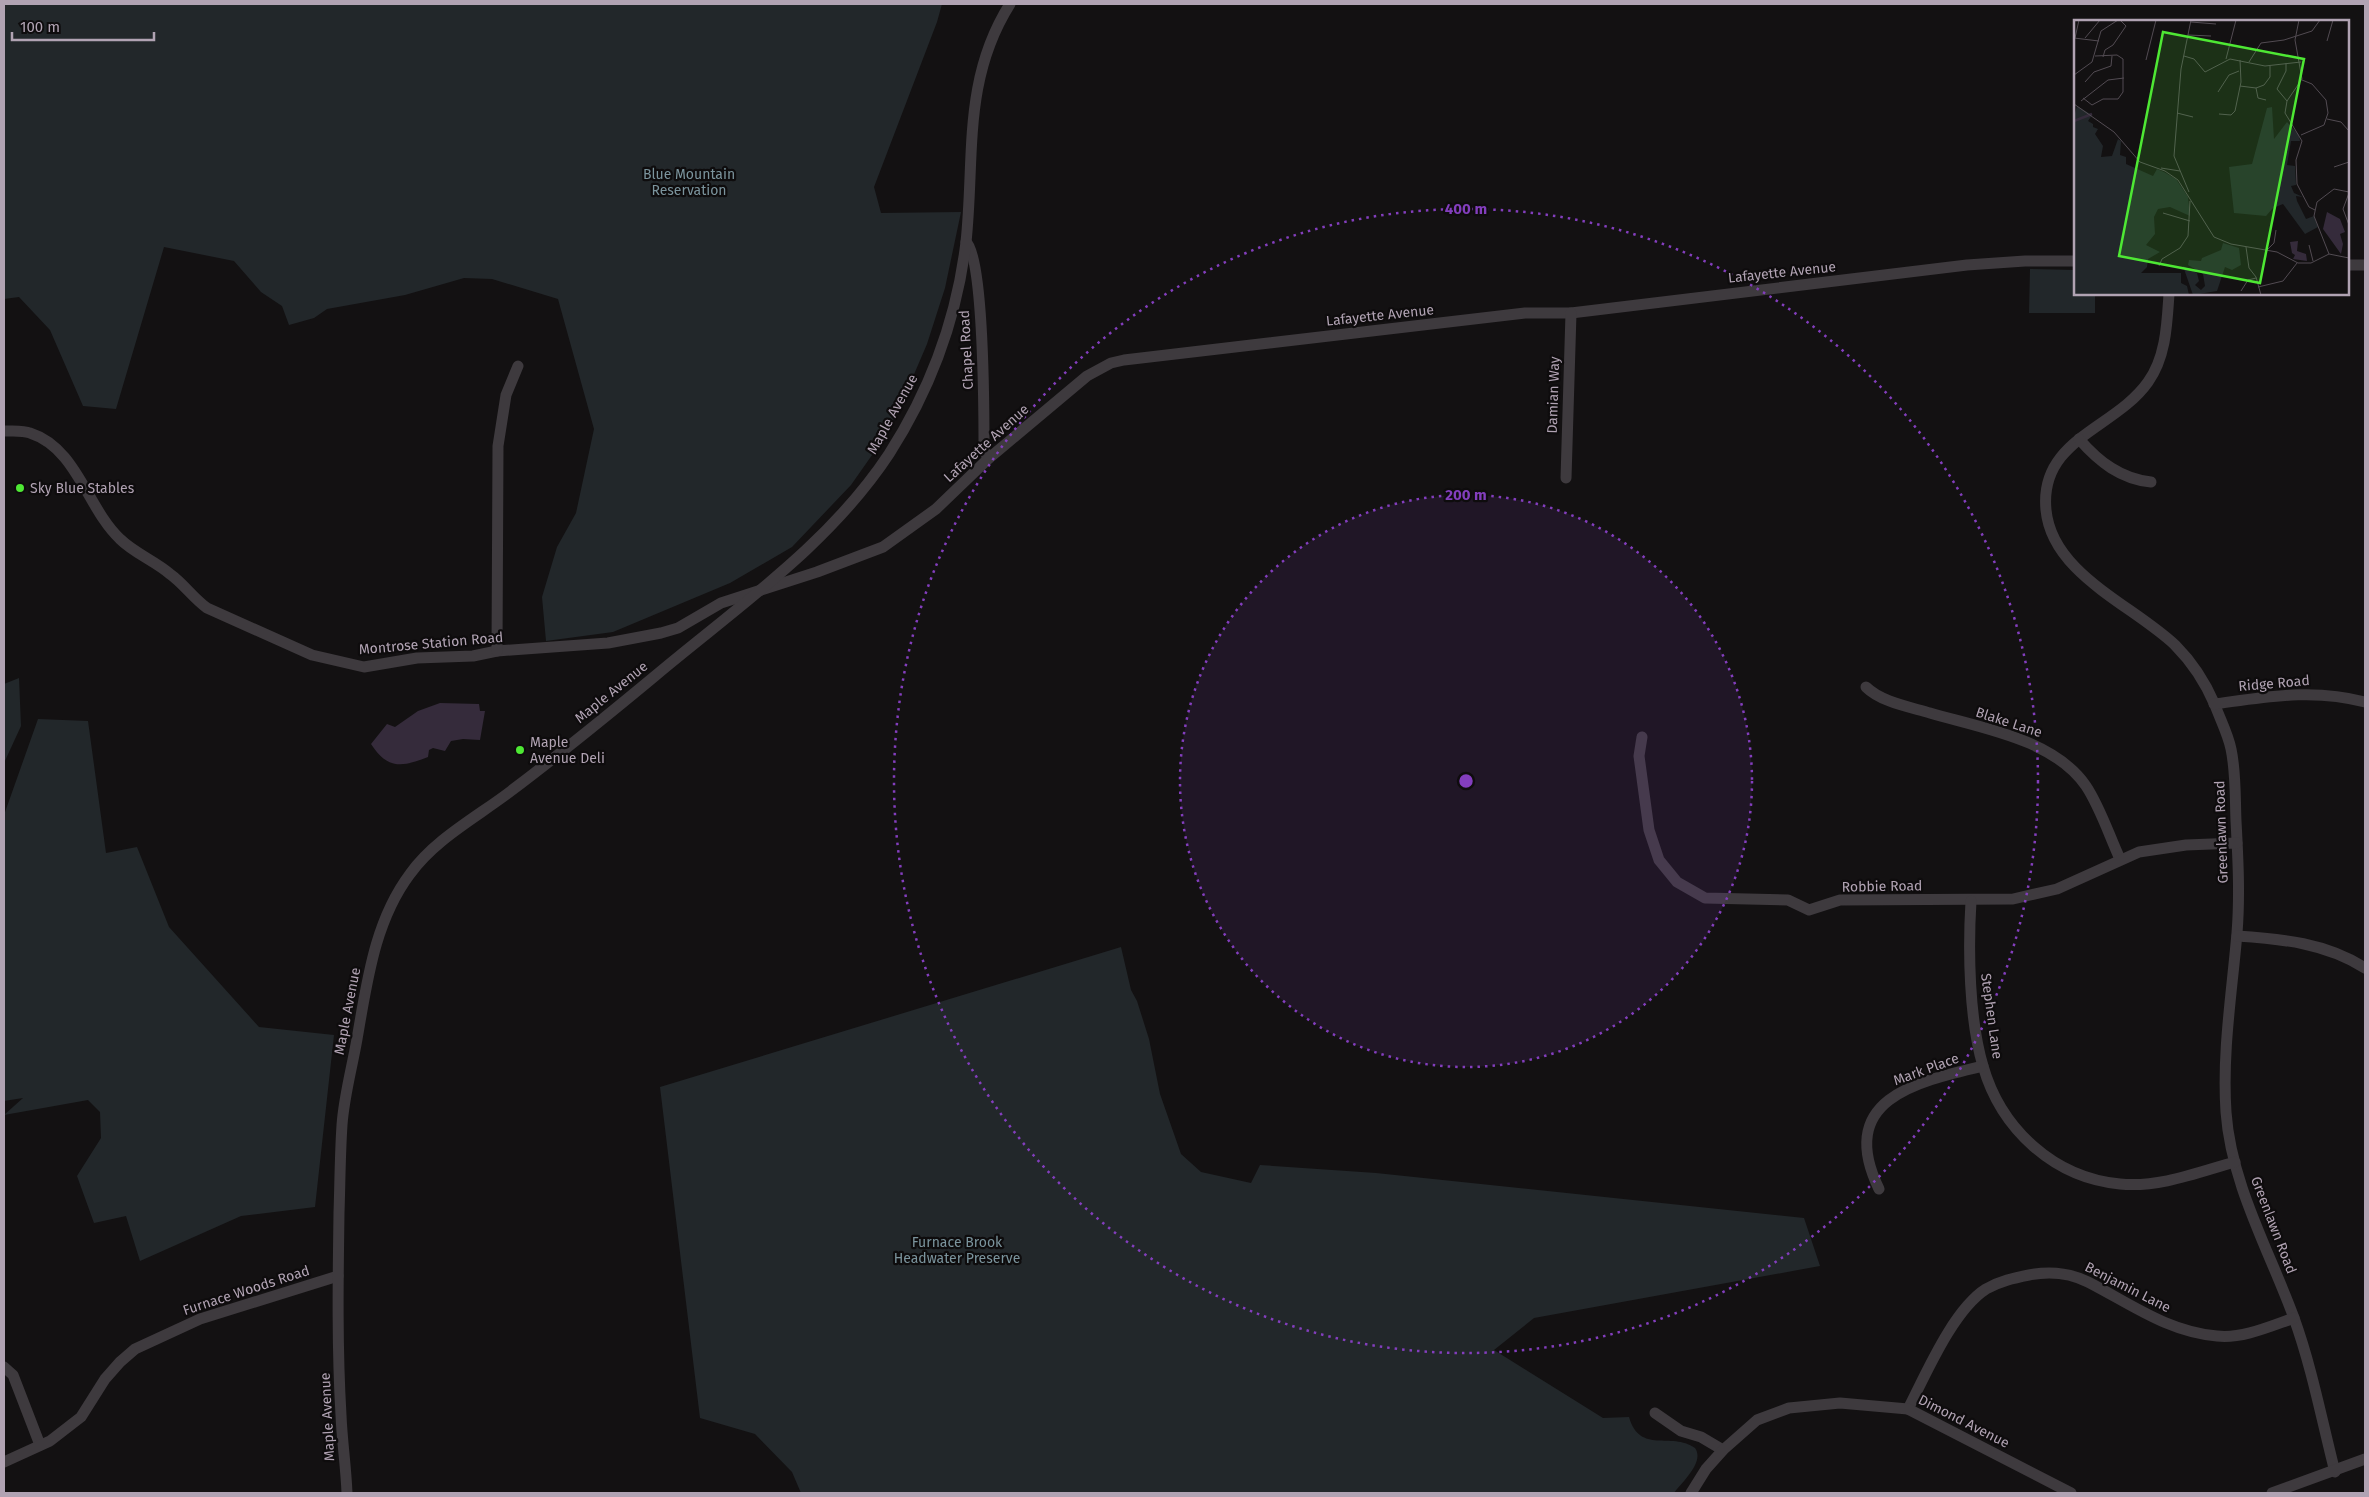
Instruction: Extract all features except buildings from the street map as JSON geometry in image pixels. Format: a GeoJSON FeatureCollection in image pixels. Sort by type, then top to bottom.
{"type":"FeatureCollection","features":[{"type":"Feature","properties":{"kind":"street","name":"Maple Avenue"},"geometry":{"type":"LineString","coordinates":[[347,1493],[341,1416],[338,1276],[342,1123],[364,991],[380,932],[401,887],[411,872],[437,845],[514,788],[759,592],[800,556],[864,490],[898,439],[927,385],[956,298],[966,242],[972,128],[980,70],[997,25],[1010,4]]}},
{"type":"Feature","properties":{"kind":"street","name":"Chapel Road"},"geometry":{"type":"LineString","coordinates":[[966,242],[972,251],[978,294],[982,344],[984,449],[988,459]]}},
{"type":"Feature","properties":{"kind":"street","name":"Lafayette Avenue"},"geometry":{"type":"LineString","coordinates":[[759,592],[883,547],[936,509],[988,459],[1087,376],[1111,363],[1176,353],[1525,313],[1571,313],[1967,265],[2025,260],[2074,260]]}},
{"type":"Feature","properties":{"kind":"street"},"geometry":{"type":"LineString","coordinates":[[2349,265],[2365,265]]}},
{"type":"Feature","properties":{"kind":"street","name":"Greenlawn Road"},"geometry":{"type":"LineString","coordinates":[[2169,295],[2167,333],[2155,370],[2147,384],[2125,405],[2079,439],[2060,457],[2049,476],[2046,510],[2055,542],[2072,565],[2174,644],[2188,660],[2214,704],[2230,745],[2238,843],[2237,936],[2230,994],[2226,1113],[2235,1162],[2256,1223],[2294,1318],[2335,1472]]}},
{"type":"Feature","properties":{"kind":"street","name":"Damian Way"},"geometry":{"type":"LineString","coordinates":[[1566,478],[1571,313]]}},
{"type":"Feature","properties":{"kind":"street"},"geometry":{"type":"LineString","coordinates":[[497,651],[498,446],[506,395],[518,366]]}},
{"type":"Feature","properties":{"kind":"street","name":"Montrose Station Road"},"geometry":{"type":"LineString","coordinates":[[4,431],[29,432],[47,440],[71,467],[103,519],[120,540],[171,574],[197,602],[312,655],[364,667],[417,658],[473,656],[497,651],[608,643],[662,633],[678,628],[721,603],[759,592]]}},
{"type":"Feature","properties":{"kind":"street"},"geometry":{"type":"LineString","coordinates":[[2079,439],[2090,452],[2118,474],[2134,480],[2151,482]]}},
{"type":"Feature","properties":{"kind":"street","name":"Blake Lane"},"geometry":{"type":"LineString","coordinates":[[1866,688],[1898,703],[2031,744],[2059,759],[2087,787],[2120,859]]}},
{"type":"Feature","properties":{"kind":"street","name":"Ridge Road"},"geometry":{"type":"LineString","coordinates":[[2214,704],[2295,693],[2340,697],[2365,702]]}},
{"type":"Feature","properties":{"kind":"street","name":"Robbie Road"},"geometry":{"type":"LineString","coordinates":[[1642,737],[1639,756],[1650,830],[1659,860],[1678,882],[1704,898],[1788,900],[1809,910],[1840,900],[1971,901],[2013,899],[2057,889],[2139,852],[2186,845],[2238,843]]}},
{"type":"Feature","properties":{"kind":"street","name":"Stephen Lane"},"geometry":{"type":"LineString","coordinates":[[1971,901],[1968,948],[1976,1028],[1983,1066],[2002,1107],[2024,1139],[2044,1156],[2080,1175],[2121,1184],[2160,1182],[2235,1162]]}},
{"type":"Feature","properties":{"kind":"street"},"geometry":{"type":"LineString","coordinates":[[2237,936],[2312,945],[2335,952],[2365,968]]}},
{"type":"Feature","properties":{"kind":"street","name":"Mark Place"},"geometry":{"type":"LineString","coordinates":[[1880,1189],[1868,1162],[1866,1145],[1868,1131],[1881,1106],[1894,1095],[1911,1087],[1983,1066]]}},
{"type":"Feature","properties":{"kind":"street","name":"Benjamin Lane"},"geometry":{"type":"LineString","coordinates":[[1908,1409],[1928,1369],[1960,1316],[1971,1302],[1998,1283],[2039,1273],[2072,1276],[2088,1282],[2158,1320],[2183,1329],[2217,1336],[2230,1336],[2263,1329],[2294,1318]]}},
{"type":"Feature","properties":{"kind":"street","name":"Furnace Woods Road"},"geometry":{"type":"LineString","coordinates":[[4,1462],[50,1441],[81,1417],[105,1379],[135,1349],[200,1319],[338,1276]]}},
{"type":"Feature","properties":{"kind":"street"},"geometry":{"type":"LineString","coordinates":[[4,1367],[13,1375],[40,1445]]}},
{"type":"Feature","properties":{"kind":"street","name":"Dimond Avenue"},"geometry":{"type":"LineString","coordinates":[[1691,1493],[1706,1469],[1723,1450],[1757,1420],[1789,1408],[1840,1403],[1908,1409],[2071,1493]]}},
{"type":"Feature","properties":{"kind":"street"},"geometry":{"type":"LineString","coordinates":[[1655,1413],[1681,1431],[1701,1437],[1723,1450]]}},
{"type":"Feature","properties":{"kind":"street"},"geometry":{"type":"LineString","coordinates":[[2272,1493],[2335,1472],[2365,1459]]}},
{"type":"Feature","properties":{"kind":"green space","name":"Blue Mountain Reservation"},"geometry":{"type":"Polygon","coordinates":[[[4,4],[942,4],[937,22],[874,187],[881,213],[961,212],[945,288],[927,344],[891,428],[851,485],[792,547],[730,583],[613,632],[546,641],[542,597],[557,547],[576,513],[594,429],[558,299],[492,279],[464,278],[405,295],[327,309],[314,318],[289,325],[282,306],[261,292],[234,261],[164,247],[116,409],[83,406],[50,330],[19,297],[4,299],[4,4]]]}},
{"type":"Feature","properties":{"kind":"green space"},"geometry":{"type":"Polygon","coordinates":[[[2030,269],[2074,270],[2074,295],[2095,295],[2095,313],[2029,313],[2030,269]]]}},
{"type":"Feature","properties":{"kind":"green space"},"geometry":{"type":"Polygon","coordinates":[[[19,678],[21,726],[4,763],[4,684],[19,678]]]}},
{"type":"Feature","properties":{"kind":"green space"},"geometry":{"type":"Polygon","coordinates":[[[38,719],[88,721],[106,853],[137,847],[169,927],[259,1027],[334,1035],[315,1207],[241,1216],[140,1261],[126,1216],[94,1223],[77,1176],[101,1138],[100,1112],[88,1100],[4,1115],[23,1098],[4,1101],[4,815],[38,719]]]}},
{"type":"Feature","properties":{"kind":"green space","name":"Furnace Brook Headwater Preserve"},"geometry":{"type":"Polygon","coordinates":[[[1121,947],[1131,990],[1137,1001],[1149,1039],[1160,1094],[1181,1154],[1201,1172],[1251,1183],[1260,1165],[1376,1173],[1804,1218],[1820,1266],[1534,1318],[1494,1350],[1603,1418],[1629,1417],[1634,1429],[1648,1439],[1676,1441],[1686,1443],[1695,1448],[1697,1459],[1695,1465],[1674,1493],[801,1493],[792,1472],[755,1434],[700,1418],[660,1087],[1121,947]]]}},
{"type":"Feature","properties":{"kind":"shaded area"},"geometry":{"type":"Polygon","coordinates":[[[440,703],[479,704],[480,711],[485,711],[480,740],[463,739],[451,741],[445,751],[433,748],[429,750],[428,757],[403,764],[396,764],[383,758],[371,744],[387,724],[395,727],[418,711],[440,703]]]}},
{"type":"Feature","properties":{"kind":"place","name":"Sky Blue Stables"},"geometry":{"type":"Point","coordinates":[20,488]}},
{"type":"Feature","properties":{"kind":"place","name":"Maple Avenue Deli"},"geometry":{"type":"Point","coordinates":[520,750]}}]}
